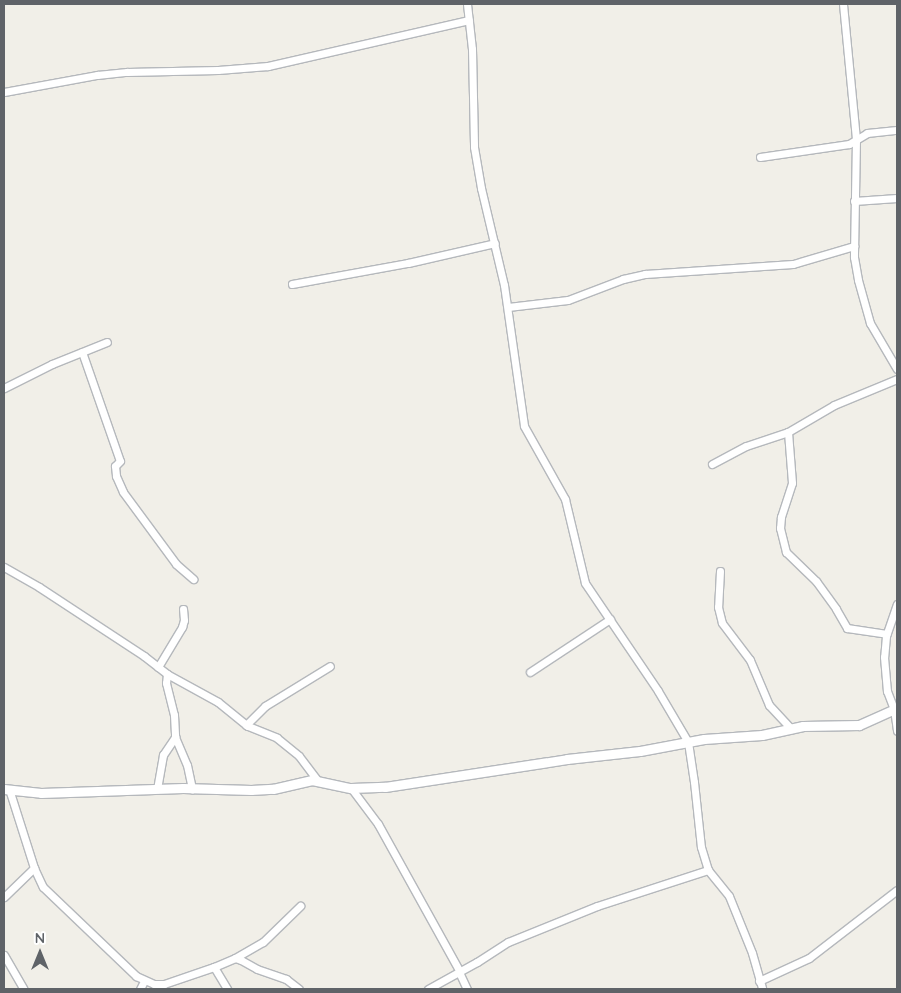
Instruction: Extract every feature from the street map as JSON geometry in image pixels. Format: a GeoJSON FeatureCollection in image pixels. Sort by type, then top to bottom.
{"type":"FeatureCollection","features":[{"type":"Feature","properties":{"kind":"street"},"geometry":{"type":"LineString","coordinates":[[467,4],[472,49],[474,147],[481,188],[508,307],[524,426],[566,499],[585,583],[658,691],[688,742],[699,838],[708,870],[729,896],[752,954],[762,989]]}},
{"type":"Feature","properties":{"kind":"street"},"geometry":{"type":"LineString","coordinates":[[843,4],[856,139],[854,246],[858,280],[870,324],[897,367]]}},
{"type":"Feature","properties":{"kind":"street"},"geometry":{"type":"LineString","coordinates":[[4,92],[96,75],[268,66],[361,46],[436,26],[469,20]]}},
{"type":"Feature","properties":{"kind":"street"},"geometry":{"type":"LineString","coordinates":[[760,157],[848,144],[867,133],[897,130]]}},
{"type":"Feature","properties":{"kind":"street"},"geometry":{"type":"LineString","coordinates":[[854,201],[897,198]]}},
{"type":"Feature","properties":{"kind":"street"},"geometry":{"type":"LineString","coordinates":[[292,284],[408,263],[495,243]]}},
{"type":"Feature","properties":{"kind":"street"},"geometry":{"type":"LineString","coordinates":[[508,307],[568,300],[623,279],[645,274],[793,264],[854,246]]}},
{"type":"Feature","properties":{"kind":"street"},"geometry":{"type":"LineString","coordinates":[[4,388],[107,342]]}},
{"type":"Feature","properties":{"kind":"street"},"geometry":{"type":"LineString","coordinates":[[82,352],[120,461],[115,466],[116,476],[123,492],[176,564],[193,579]]}},
{"type":"Feature","properties":{"kind":"street"},"geometry":{"type":"LineString","coordinates":[[712,464],[746,446],[788,432],[823,410],[897,379]]}},
{"type":"Feature","properties":{"kind":"street"},"geometry":{"type":"LineString","coordinates":[[788,432],[792,483],[781,517],[780,528],[786,552],[816,581],[836,608],[846,628],[887,634]]}},
{"type":"Feature","properties":{"kind":"street"},"geometry":{"type":"LineString","coordinates":[[4,568],[39,587],[167,674],[218,702],[246,725],[272,734],[299,756],[317,780]]}},
{"type":"Feature","properties":{"kind":"street"},"geometry":{"type":"LineString","coordinates":[[720,571],[718,607],[722,623],[747,655],[769,704],[791,729]]}},
{"type":"Feature","properties":{"kind":"street"},"geometry":{"type":"LineString","coordinates":[[897,604],[887,634],[884,657],[887,691],[895,708],[897,731]]}},
{"type":"Feature","properties":{"kind":"street"},"geometry":{"type":"LineString","coordinates":[[158,667],[182,627],[184,620],[182,609]]}},
{"type":"Feature","properties":{"kind":"street"},"geometry":{"type":"LineString","coordinates":[[530,672],[610,619]]}},
{"type":"Feature","properties":{"kind":"street"},"geometry":{"type":"LineString","coordinates":[[246,725],[265,706],[330,666]]}},
{"type":"Feature","properties":{"kind":"street"},"geometry":{"type":"LineString","coordinates":[[167,674],[166,683],[174,714],[175,737],[187,765],[192,788]]}},
{"type":"Feature","properties":{"kind":"street"},"geometry":{"type":"LineString","coordinates":[[300,906],[263,942],[235,958],[164,984],[144,981],[43,887],[34,868],[6,789],[41,792],[192,788],[273,789],[303,781],[317,780],[352,788],[421,783],[497,769],[688,742],[762,736],[791,729],[859,725],[895,708]]}},
{"type":"Feature","properties":{"kind":"street"},"geometry":{"type":"LineString","coordinates":[[157,789],[163,755],[175,737]]}},
{"type":"Feature","properties":{"kind":"street"},"geometry":{"type":"LineString","coordinates":[[352,788],[378,824],[460,972],[467,989]]}},
{"type":"Feature","properties":{"kind":"street"},"geometry":{"type":"LineString","coordinates":[[4,897],[34,868]]}},
{"type":"Feature","properties":{"kind":"street"},"geometry":{"type":"LineString","coordinates":[[428,989],[460,972],[508,942],[597,906],[708,870]]}},
{"type":"Feature","properties":{"kind":"street"},"geometry":{"type":"LineString","coordinates":[[759,981],[809,958],[897,890]]}},
{"type":"Feature","properties":{"kind":"street"},"geometry":{"type":"LineString","coordinates":[[4,955],[24,989]]}},
{"type":"Feature","properties":{"kind":"street"},"geometry":{"type":"LineString","coordinates":[[235,958],[286,979],[299,989]]}},
{"type":"Feature","properties":{"kind":"street"},"geometry":{"type":"LineString","coordinates":[[214,967],[227,989]]}},
{"type":"Feature","properties":{"kind":"street"},"geometry":{"type":"LineString","coordinates":[[140,989],[144,981]]}}]}
